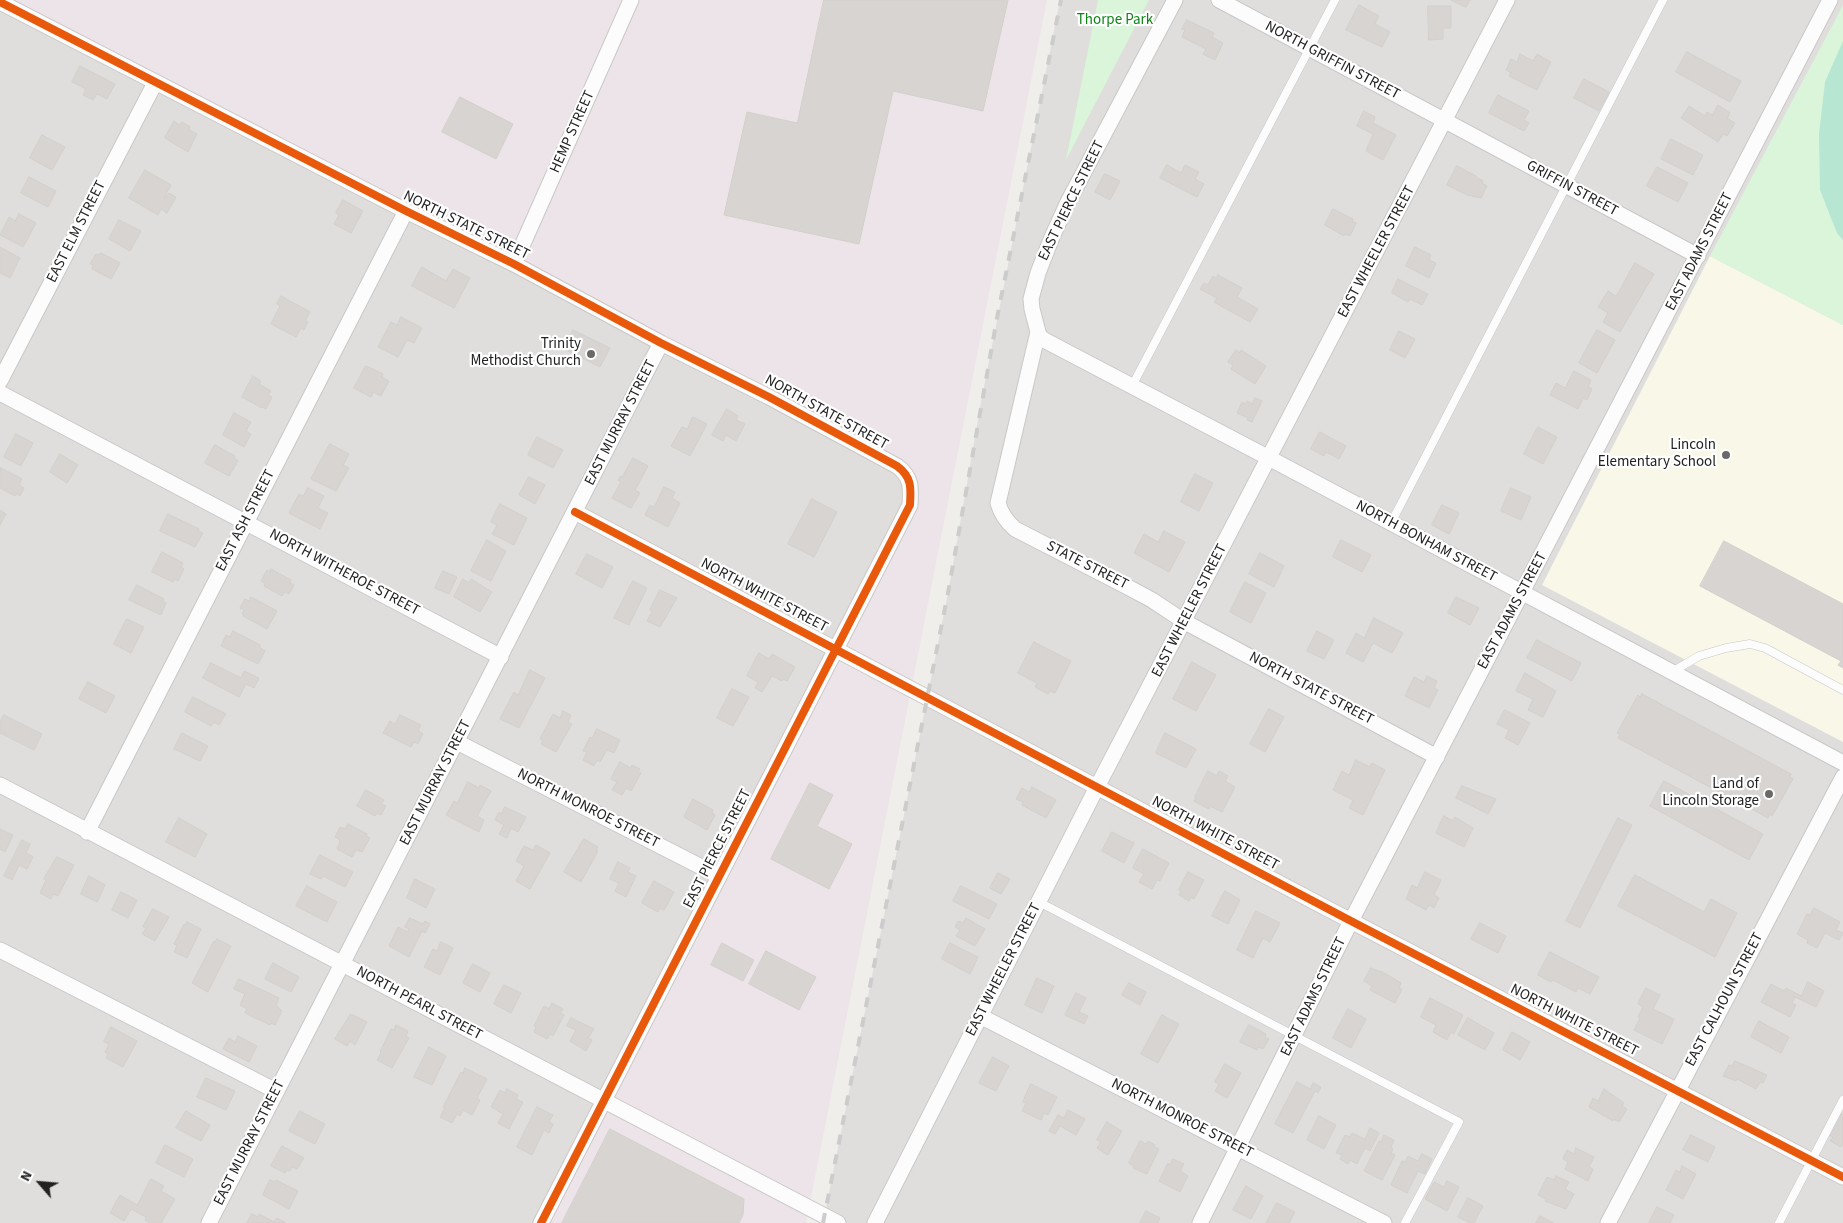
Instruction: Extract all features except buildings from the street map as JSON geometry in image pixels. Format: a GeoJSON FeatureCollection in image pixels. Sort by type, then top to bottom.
{"type":"FeatureCollection","features":[{"type":"Feature","properties":{"kind":"street","name":"HEMP STREET"},"geometry":{"type":"LineString","coordinates":[[514,264],[631,0]]}},
{"type":"Feature","properties":{"kind":"street","name":"EAST PIERCE STREET"},"geometry":{"type":"LineString","coordinates":[[998,503],[1038,332],[1031,299],[1038,272],[1068,202],[1175,0]]}},
{"type":"Feature","properties":{"kind":"street","name":"NORTH GRIFFIN STREET"},"geometry":{"type":"LineString","coordinates":[[1219,0],[1445,122]]}},
{"type":"Feature","properties":{"kind":"street","name":"EAST WHEELER STREET"},"geometry":{"type":"LineString","coordinates":[[875,1223],[1097,787],[1507,0]]}},
{"type":"Feature","properties":{"kind":"street","name":"EAST ADAMS STREET"},"geometry":{"type":"LineString","coordinates":[[1200,1223],[1352,921],[1830,0]]}},
{"type":"Feature","properties":{"kind":"street","name":"NORTH STATE STREET"},"geometry":{"type":"LineString","coordinates":[[0,2],[406,211],[514,264],[661,343],[769,397],[897,466],[908,476],[912,485]]}},
{"type":"Feature","properties":{"kind":"street","name":"EAST ELM STREET"},"geometry":{"type":"LineString","coordinates":[[0,381],[155,83]]}},
{"type":"Feature","properties":{"kind":"street","name":"GRIFFIN STREET"},"geometry":{"type":"LineString","coordinates":[[1445,122],[1698,256]]}},
{"type":"Feature","properties":{"kind":"street","name":"EAST ASH STREET"},"geometry":{"type":"LineString","coordinates":[[87,832],[406,211]]}},
{"type":"Feature","properties":{"kind":"street","name":"NORTH BONHAM STREET"},"geometry":{"type":"LineString","coordinates":[[1038,332],[1040,337],[1046,341],[1843,763]]}},
{"type":"Feature","properties":{"kind":"street","name":"EAST MURRAY STREET"},"geometry":{"type":"LineString","coordinates":[[209,1223],[661,343]]}},
{"type":"Feature","properties":{"kind":"street","name":"NORTH WITHEROE STREET"},"geometry":{"type":"LineString","coordinates":[[0,393],[501,657]]}},
{"type":"Feature","properties":{"kind":"street","name":"EAST PIERCE STREET"},"geometry":{"type":"LineString","coordinates":[[541,1223],[910,505],[912,485]]}},
{"type":"Feature","properties":{"kind":"street","name":"STATE STREET"},"geometry":{"type":"LineString","coordinates":[[998,503],[1004,517],[1015,528],[1152,600],[1184,622]]}},
{"type":"Feature","properties":{"kind":"street","name":"NORTH WHITE STREET"},"geometry":{"type":"LineString","coordinates":[[575,512],[1843,1177]]}},
{"type":"Feature","properties":{"kind":"street","name":"NORTH STATE STREET"},"geometry":{"type":"LineString","coordinates":[[1184,622],[1437,756]]}},
{"type":"Feature","properties":{"kind":"street","name":"NORTH MONROE STREET"},"geometry":{"type":"LineString","coordinates":[[457,742],[719,876]]}},
{"type":"Feature","properties":{"kind":"street","name":"EAST CALHOUN STREET"},"geometry":{"type":"LineString","coordinates":[[1608,1223],[1843,776]]}},
{"type":"Feature","properties":{"kind":"street","name":"NORTH PEARL STREET"},"geometry":{"type":"LineString","coordinates":[[0,785],[838,1223]]}},
{"type":"Feature","properties":{"kind":"street"},"geometry":{"type":"LineString","coordinates":[[0,950],[276,1091]]}},
{"type":"Feature","properties":{"kind":"street","name":"NORTH MONROE STREET"},"geometry":{"type":"LineString","coordinates":[[980,1016],[1384,1223]]}},
{"type":"Feature","properties":{"kind":"lane"},"geometry":{"type":"LineString","coordinates":[[1132,386],[1335,0]]}},
{"type":"Feature","properties":{"kind":"lane"},"geometry":{"type":"LineString","coordinates":[[1391,523],[1663,0]]}},
{"type":"Feature","properties":{"kind":"lane"},"geometry":{"type":"LineString","coordinates":[[1672,672],[1699,656],[1726,648],[1750,644],[1765,648],[1843,690]]}},
{"type":"Feature","properties":{"kind":"lane"},"geometry":{"type":"LineString","coordinates":[[1039,902],[1459,1122],[1405,1223]]}},
{"type":"Feature","properties":{"kind":"lane"},"geometry":{"type":"LineString","coordinates":[[1780,1223],[1843,1100]]}},
{"type":"Feature","properties":{"kind":"shaded area"},"geometry":{"type":"Polygon","coordinates":[[[0,0],[1047,0],[806,1223],[541,1223],[910,505],[907,476],[0,0]]]}},
{"type":"Feature","properties":{"kind":"shaded area"},"geometry":{"type":"Polygon","coordinates":[[[1060,0],[1843,0],[1843,1223],[823,1223],[948,593],[981,402],[1060,0]]]}},
{"type":"Feature","properties":{"kind":"shaded area"},"geometry":{"type":"Polygon","coordinates":[[[0,2],[897,466],[910,505],[541,1223],[0,1223],[0,2]]]}},
{"type":"Feature","properties":{"kind":"shaded area","name":"Lincoln Elementary School"},"geometry":{"type":"Polygon","coordinates":[[[1710,256],[1843,325],[1843,742],[1542,585],[1710,256]]]}},
{"type":"Feature","properties":{"kind":"green space","name":"Thorpe Park"},"geometry":{"type":"Polygon","coordinates":[[[1098,0],[1149,0],[1066,160],[1098,0]]]}},
{"type":"Feature","properties":{"kind":"green space"},"geometry":{"type":"Polygon","coordinates":[[[1843,5],[1843,325],[1710,256],[1843,5]]]}},
{"type":"Feature","properties":{"kind":"green space"},"geometry":{"type":"Polygon","coordinates":[[[1843,41],[1843,240],[1837,233],[1820,190],[1819,134],[1825,82],[1843,41]]]}},
{"type":"Feature","properties":{"kind":"railway"},"geometry":{"type":"LineString","coordinates":[[823,1223],[948,593],[997,318],[1061,0]]}},
{"type":"Feature","properties":{"kind":"cycle path"},"geometry":{"type":"LineString","coordinates":[[0,2],[406,211],[514,264],[661,343],[769,397],[897,466],[906,474],[910,488],[910,505],[541,1223]]}},
{"type":"Feature","properties":{"kind":"cycle path"},"geometry":{"type":"LineString","coordinates":[[575,512],[1351,921],[1843,1177]]}},
{"type":"Feature","properties":{"kind":"place","name":"Trinity Methodist Church"},"geometry":{"type":"Point","coordinates":[591,354]}},
{"type":"Feature","properties":{"kind":"place","name":"Lincoln Elementary School"},"geometry":{"type":"Point","coordinates":[1726,455]}},
{"type":"Feature","properties":{"kind":"place","name":"Land of Lincoln Storage"},"geometry":{"type":"Point","coordinates":[1769,794]}}]}
